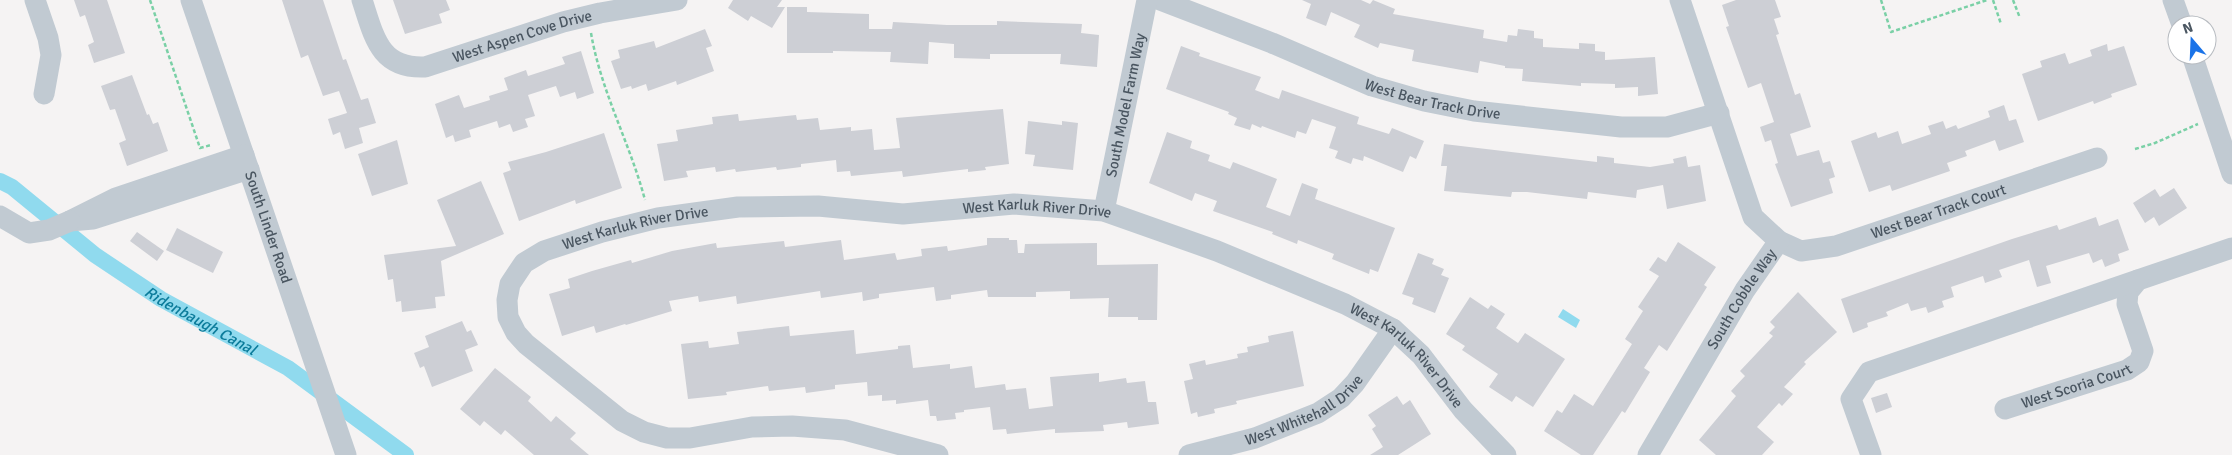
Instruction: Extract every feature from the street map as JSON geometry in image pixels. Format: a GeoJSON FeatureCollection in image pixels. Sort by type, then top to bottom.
{"type":"FeatureCollection","features":[{"type":"Feature","properties":{"kind":"street"},"geometry":{"type":"LineString","coordinates":[[35,0],[48,38],[51,55],[44,94]]}},
{"type":"Feature","properties":{"kind":"street","name":"South Linder Road"},"geometry":{"type":"LineString","coordinates":[[191,0],[346,455]]}},
{"type":"Feature","properties":{"kind":"street","name":"West Aspen Cove Drive"},"geometry":{"type":"LineString","coordinates":[[362,0],[375,40],[384,54],[397,64],[411,68],[425,67],[563,22],[600,13],[677,0]]}},
{"type":"Feature","properties":{"kind":"street","name":"South Model Farm Way"},"geometry":{"type":"LineString","coordinates":[[1104,211],[1147,0]]}},
{"type":"Feature","properties":{"kind":"street","name":"West Bear Track Drive"},"geometry":{"type":"LineString","coordinates":[[1160,0],[1272,43],[1372,86],[1424,101],[1458,108],[1621,127],[1667,127],[1719,113]]}},
{"type":"Feature","properties":{"kind":"street","name":"South Cobble Way"},"geometry":{"type":"LineString","coordinates":[[1648,455],[1746,290],[1779,241],[1753,217],[1680,0]]}},
{"type":"Feature","properties":{"kind":"street"},"geometry":{"type":"LineString","coordinates":[[2173,0],[2178,15]]}},
{"type":"Feature","properties":{"kind":"street"},"geometry":{"type":"LineString","coordinates":[[2195,65],[2232,174]]}},
{"type":"Feature","properties":{"kind":"street","name":"West Bear Track Court"},"geometry":{"type":"LineString","coordinates":[[1779,241],[1801,251],[1836,246],[2097,158]]}},
{"type":"Feature","properties":{"kind":"street"},"geometry":{"type":"LineString","coordinates":[[0,216],[29,233],[49,230],[70,222],[116,198],[247,162]]}},
{"type":"Feature","properties":{"kind":"street","name":"West Karluk River Drive"},"geometry":{"type":"LineString","coordinates":[[938,455],[845,430],[792,426],[752,427],[690,438],[667,438],[644,432],[622,421],[526,344],[516,333],[508,317],[507,300],[510,284],[524,263],[544,251],[602,232],[658,218],[738,208],[818,206],[903,214],[1014,204],[1104,211],[1217,251],[1345,304],[1393,329],[1421,355],[1463,410],[1506,455]]}},
{"type":"Feature","properties":{"kind":"street"},"geometry":{"type":"LineString","coordinates":[[1871,455],[1852,399],[1869,372],[2232,248]]}},
{"type":"Feature","properties":{"kind":"street","name":"West Scoria Court"},"geometry":{"type":"LineString","coordinates":[[2005,409],[2127,370],[2139,362],[2142,351],[2127,304],[2128,292],[2138,280]]}},
{"type":"Feature","properties":{"kind":"street","name":"West Whitehall Drive"},"geometry":{"type":"LineString","coordinates":[[1189,455],[1255,438],[1318,413],[1341,398],[1355,383],[1393,329]]}},
{"type":"Feature","properties":{"kind":"path"},"geometry":{"type":"LineString","coordinates":[[150,0],[200,148]]}},
{"type":"Feature","properties":{"kind":"path"},"geometry":{"type":"LineString","coordinates":[[1881,0],[1891,32],[1986,0]]}},
{"type":"Feature","properties":{"kind":"path"},"geometry":{"type":"LineString","coordinates":[[1993,0],[2001,24]]}},
{"type":"Feature","properties":{"kind":"path"},"geometry":{"type":"LineString","coordinates":[[2013,0],[2020,18]]}},
{"type":"Feature","properties":{"kind":"path"},"geometry":{"type":"LineString","coordinates":[[590,28],[596,62],[636,165],[645,200]]}},
{"type":"Feature","properties":{"kind":"path"},"geometry":{"type":"LineString","coordinates":[[2135,149],[2155,144],[2213,118]]}},
{"type":"Feature","properties":{"kind":"water"},"geometry":{"type":"Polygon","coordinates":[[[1563,309],[1580,320],[1576,328],[1558,317],[1563,309]]]}},
{"type":"Feature","properties":{"kind":"building"},"geometry":{"type":"Polygon","coordinates":[[[74,0],[107,0],[125,53],[94,63],[88,45],[94,42],[85,15],[80,17],[74,0]]]}},
{"type":"Feature","properties":{"kind":"building"},"geometry":{"type":"Polygon","coordinates":[[[282,0],[323,0],[343,60],[346,59],[361,100],[368,98],[376,123],[359,128],[363,143],[345,149],[340,132],[333,135],[328,119],[347,113],[339,91],[323,96],[308,55],[301,58],[282,0]]]}},
{"type":"Feature","properties":{"kind":"building"},"geometry":{"type":"Polygon","coordinates":[[[393,0],[446,0],[450,10],[439,14],[442,23],[405,34],[393,0]]]}},
{"type":"Feature","properties":{"kind":"building"},"geometry":{"type":"Polygon","coordinates":[[[733,0],[782,0],[777,7],[785,7],[772,28],[751,16],[748,21],[728,8],[733,0]]]}},
{"type":"Feature","properties":{"kind":"building"},"geometry":{"type":"Polygon","coordinates":[[[1302,0],[1361,0],[1370,4],[1373,0],[1395,9],[1393,14],[1484,30],[1483,38],[1507,42],[1508,35],[1517,36],[1518,29],[1534,31],[1534,38],[1543,39],[1543,47],[1579,49],[1579,43],[1595,44],[1595,51],[1605,52],[1605,60],[1655,57],[1658,94],[1638,96],[1638,87],[1615,88],[1615,84],[1581,83],[1581,86],[1522,81],[1523,69],[1505,68],[1505,66],[1480,61],[1478,73],[1412,61],[1414,50],[1380,43],[1378,48],[1354,37],[1360,25],[1331,12],[1326,26],[1306,18],[1311,4],[1302,0]]]}},
{"type":"Feature","properties":{"kind":"building"},"geometry":{"type":"Polygon","coordinates":[[[1736,0],[1775,0],[1781,17],[1774,19],[1779,34],[1776,35],[1795,95],[1800,93],[1811,127],[1790,134],[1797,156],[1819,150],[1823,163],[1830,161],[1835,177],[1829,179],[1833,193],[1791,207],[1775,164],[1778,163],[1771,140],[1765,142],[1760,127],[1774,122],[1761,83],[1748,88],[1726,27],[1729,26],[1722,5],[1736,0]]]}},
{"type":"Feature","properties":{"kind":"building"},"geometry":{"type":"Polygon","coordinates":[[[787,7],[807,7],[807,12],[869,14],[869,29],[892,29],[893,22],[947,25],[997,25],[997,21],[1082,24],[1081,33],[1099,35],[1097,67],[1060,64],[1061,54],[990,54],[990,59],[954,58],[954,44],[929,42],[928,64],[890,62],[891,52],[833,51],[833,53],[787,53],[787,7]]]}},
{"type":"Feature","properties":{"kind":"building"},"geometry":{"type":"Polygon","coordinates":[[[705,29],[712,46],[706,48],[714,71],[677,85],[676,81],[648,91],[646,84],[632,89],[631,86],[621,89],[611,61],[620,58],[618,50],[654,41],[656,48],[705,29]]]}},
{"type":"Feature","properties":{"kind":"building"},"geometry":{"type":"Polygon","coordinates":[[[2107,44],[2108,51],[2124,46],[2137,85],[2111,94],[2112,97],[2094,104],[2093,101],[2038,121],[2022,74],[2042,67],[2040,61],[2065,53],[2069,64],[2092,56],[2090,50],[2107,44]]]}},
{"type":"Feature","properties":{"kind":"building"},"geometry":{"type":"Polygon","coordinates":[[[1181,46],[1200,53],[1199,56],[1261,77],[1255,90],[1279,99],[1282,90],[1359,117],[1357,124],[1389,134],[1392,128],[1424,141],[1416,159],[1410,156],[1403,172],[1364,156],[1363,161],[1353,158],[1351,164],[1335,158],[1338,151],[1329,148],[1336,127],[1312,119],[1306,134],[1297,131],[1295,138],[1262,126],[1261,128],[1252,124],[1250,130],[1234,125],[1237,118],[1228,114],[1229,112],[1166,89],[1181,46]]]}},
{"type":"Feature","properties":{"kind":"building"},"geometry":{"type":"Polygon","coordinates":[[[581,51],[594,93],[577,99],[575,92],[560,97],[556,86],[528,95],[535,116],[525,119],[528,127],[513,132],[510,124],[499,128],[497,121],[469,130],[471,137],[455,142],[453,135],[446,138],[435,104],[459,95],[464,108],[490,100],[489,96],[508,90],[504,78],[526,70],[528,76],[565,64],[562,57],[581,51]]]}},
{"type":"Feature","properties":{"kind":"building"},"geometry":{"type":"Polygon","coordinates":[[[132,75],[147,115],[149,114],[153,124],[158,122],[168,151],[127,166],[119,143],[126,140],[115,109],[110,110],[101,86],[132,75]]]}},
{"type":"Feature","properties":{"kind":"building"},"geometry":{"type":"Polygon","coordinates":[[[2004,105],[2009,121],[2016,119],[2024,142],[1999,151],[1995,140],[1965,151],[1967,156],[1947,163],[1950,171],[1892,191],[1890,185],[1869,192],[1851,141],[1876,132],[1878,138],[1898,131],[1902,144],[1931,134],[1928,126],[1943,121],[1946,129],[1956,125],[1958,129],[1990,117],[1988,111],[2004,105]]]}},
{"type":"Feature","properties":{"kind":"building"},"geometry":{"type":"Polygon","coordinates":[[[1003,109],[1009,164],[985,167],[986,170],[968,172],[968,169],[903,177],[902,171],[851,176],[850,171],[837,172],[836,160],[801,164],[801,167],[777,170],[776,167],[736,172],[735,169],[716,172],[715,167],[686,171],[688,177],[664,181],[657,144],[678,141],[676,130],[713,124],[712,117],[738,114],[739,121],[796,115],[797,120],[818,118],[820,130],[851,127],[851,131],[872,129],[874,150],[900,148],[896,118],[1003,109]]]}},
{"type":"Feature","properties":{"kind":"building"},"geometry":{"type":"Polygon","coordinates":[[[1028,121],[1062,125],[1062,121],[1078,123],[1073,170],[1033,166],[1035,155],[1025,154],[1028,121]]]}},
{"type":"Feature","properties":{"kind":"building"},"geometry":{"type":"Polygon","coordinates":[[[1167,132],[1192,141],[1190,148],[1210,155],[1208,161],[1230,169],[1233,162],[1277,179],[1266,207],[1290,216],[1302,183],[1318,189],[1315,199],[1395,228],[1378,272],[1370,269],[1369,274],[1332,259],[1334,254],[1298,240],[1297,244],[1272,234],[1273,232],[1213,211],[1217,201],[1195,193],[1192,201],[1149,183],[1167,132]]]}},
{"type":"Feature","properties":{"kind":"building"},"geometry":{"type":"Polygon","coordinates":[[[604,133],[622,188],[576,204],[575,200],[519,221],[503,173],[511,170],[508,162],[604,133]]]}},
{"type":"Feature","properties":{"kind":"building"},"geometry":{"type":"Polygon","coordinates":[[[397,140],[408,184],[372,196],[358,154],[397,140]]]}},
{"type":"Feature","properties":{"kind":"building"},"geometry":{"type":"Polygon","coordinates":[[[1444,144],[1597,162],[1597,156],[1614,158],[1614,163],[1650,167],[1674,163],[1673,159],[1686,156],[1688,167],[1700,165],[1706,201],[1667,209],[1663,185],[1637,190],[1636,198],[1588,192],[1587,199],[1527,192],[1512,192],[1511,197],[1444,191],[1447,166],[1441,166],[1444,144]]]}},
{"type":"Feature","properties":{"kind":"building"},"geometry":{"type":"Polygon","coordinates":[[[481,181],[504,234],[441,261],[445,296],[435,297],[436,308],[402,312],[401,301],[396,302],[393,279],[388,280],[384,255],[456,246],[437,200],[481,181]]]}},
{"type":"Feature","properties":{"kind":"building"},"geometry":{"type":"Polygon","coordinates":[[[2174,188],[2187,208],[2159,226],[2154,217],[2145,223],[2133,203],[2155,189],[2160,197],[2174,188]]]}},
{"type":"Feature","properties":{"kind":"building"},"geometry":{"type":"Polygon","coordinates":[[[2096,217],[2099,226],[2118,219],[2129,250],[2118,254],[2120,261],[2105,267],[2102,259],[2093,263],[2089,253],[2046,266],[2051,283],[2037,287],[2029,260],[1999,270],[2002,277],[1985,283],[1983,276],[1951,287],[1954,297],[1942,301],[1944,307],[1928,313],[1926,307],[1911,311],[1908,303],[1886,312],[1888,316],[1867,323],[1868,327],[1853,333],[1841,299],[2012,239],[2057,225],[2059,230],[2096,217]]]}},
{"type":"Feature","properties":{"kind":"building"},"geometry":{"type":"Polygon","coordinates":[[[177,228],[223,252],[213,273],[166,250],[177,228]]]}},
{"type":"Feature","properties":{"kind":"building"},"geometry":{"type":"Polygon","coordinates":[[[137,232],[164,251],[157,261],[130,241],[137,232]]]}},
{"type":"Feature","properties":{"kind":"building"},"geometry":{"type":"Polygon","coordinates":[[[987,238],[1017,240],[1018,253],[1024,253],[1025,244],[1097,243],[1097,265],[1158,264],[1157,320],[1138,320],[1138,317],[1108,317],[1109,298],[1070,299],[1070,291],[1036,292],[1036,297],[988,297],[987,290],[951,295],[951,299],[936,301],[934,287],[879,294],[879,298],[863,301],[862,292],[821,298],[820,291],[737,304],[736,296],[699,302],[698,296],[669,301],[672,311],[626,325],[596,333],[594,326],[562,336],[549,294],[570,288],[568,279],[592,271],[631,260],[632,263],[672,251],[716,243],[717,248],[784,241],[785,247],[841,240],[844,260],[895,253],[897,260],[922,256],[921,249],[947,246],[948,251],[987,245],[987,238]]]}},
{"type":"Feature","properties":{"kind":"building"},"geometry":{"type":"Polygon","coordinates":[[[1678,242],[1716,267],[1704,285],[1707,287],[1667,351],[1659,345],[1644,368],[1650,372],[1625,413],[1622,411],[1593,455],[1581,455],[1544,431],[1557,410],[1562,413],[1574,394],[1593,406],[1632,344],[1625,339],[1643,311],[1638,307],[1659,276],[1649,270],[1658,257],[1666,262],[1678,242]]]}},
{"type":"Feature","properties":{"kind":"building"},"geometry":{"type":"Polygon","coordinates":[[[1418,253],[1434,259],[1432,264],[1444,269],[1441,275],[1449,278],[1435,313],[1412,304],[1414,298],[1402,294],[1418,253]]]}},
{"type":"Feature","properties":{"kind":"building"},"geometry":{"type":"Polygon","coordinates":[[[1798,292],[1837,332],[1804,362],[1806,364],[1784,387],[1793,394],[1782,406],[1779,403],[1757,427],[1774,442],[1762,455],[1716,455],[1699,440],[1736,396],[1731,391],[1745,376],[1740,371],[1773,336],[1769,333],[1775,327],[1770,322],[1798,292]]]}},
{"type":"Feature","properties":{"kind":"building"},"geometry":{"type":"Polygon","coordinates":[[[1470,297],[1488,309],[1491,305],[1505,314],[1496,328],[1518,343],[1525,333],[1565,359],[1533,407],[1516,396],[1512,402],[1489,387],[1498,374],[1462,350],[1465,346],[1446,334],[1470,297]]]}},
{"type":"Feature","properties":{"kind":"building"},"geometry":{"type":"Polygon","coordinates":[[[462,321],[467,332],[471,330],[478,345],[465,350],[473,371],[432,387],[424,366],[420,368],[414,353],[429,347],[425,336],[462,321]]]}},
{"type":"Feature","properties":{"kind":"building"},"geometry":{"type":"Polygon","coordinates":[[[789,326],[790,336],[854,330],[856,354],[898,349],[898,346],[910,345],[913,368],[950,364],[950,369],[972,366],[975,388],[1005,384],[1006,390],[1026,388],[1029,409],[1053,406],[1050,377],[1099,373],[1099,382],[1126,378],[1127,383],[1145,381],[1148,402],[1156,402],[1159,424],[1128,428],[1127,422],[1103,425],[1104,431],[1055,433],[1055,429],[1007,434],[1006,429],[993,430],[990,407],[964,410],[964,412],[955,413],[956,419],[937,421],[936,416],[930,416],[928,400],[896,404],[896,400],[882,401],[882,395],[868,396],[867,382],[835,385],[835,389],[806,393],[805,387],[769,391],[768,386],[726,392],[727,395],[688,399],[681,344],[708,341],[709,348],[739,344],[737,332],[789,326]]]}},
{"type":"Feature","properties":{"kind":"building"},"geometry":{"type":"Polygon","coordinates":[[[1293,331],[1304,386],[1236,401],[1237,404],[1214,409],[1215,413],[1198,417],[1197,412],[1191,414],[1184,381],[1193,379],[1189,364],[1205,360],[1206,365],[1238,358],[1237,354],[1248,352],[1247,347],[1269,342],[1268,336],[1293,331]]]}},
{"type":"Feature","properties":{"kind":"building"},"geometry":{"type":"Polygon","coordinates":[[[495,368],[531,397],[528,401],[551,422],[556,416],[576,433],[570,439],[589,455],[534,455],[505,430],[501,435],[484,421],[480,426],[460,409],[495,368]]]}},
{"type":"Feature","properties":{"kind":"building"},"geometry":{"type":"Polygon","coordinates":[[[1887,393],[1892,407],[1876,413],[1871,398],[1887,393]]]}},
{"type":"Feature","properties":{"kind":"building"},"geometry":{"type":"Polygon","coordinates":[[[1397,396],[1403,405],[1410,400],[1431,434],[1398,455],[1370,455],[1383,447],[1372,429],[1376,426],[1368,415],[1397,396]]]}},
{"type":"Feature","properties":{"kind":"waterway","name":"Ridenbaugh Canal"},"geometry":{"type":"LineString","coordinates":[[0,181],[12,187],[95,255],[161,299],[288,368],[406,455]]}}]}
